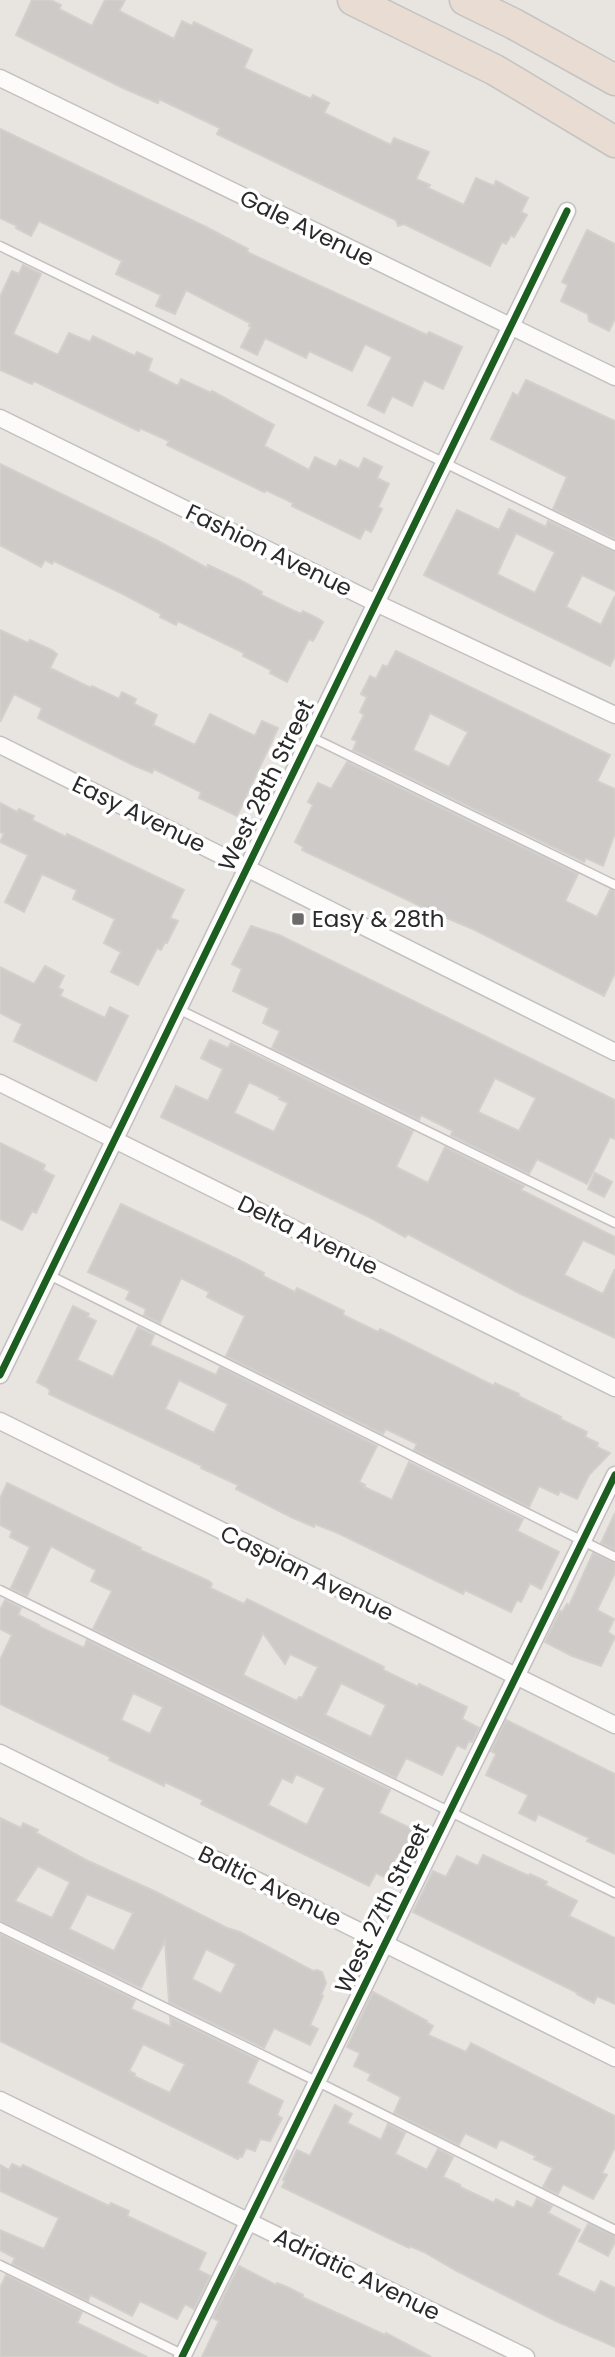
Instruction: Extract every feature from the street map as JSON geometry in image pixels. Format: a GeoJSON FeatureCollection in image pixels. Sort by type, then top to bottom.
{"type":"FeatureCollection","features":[{"type":"Feature","properties":{"kind":"highway"},"geometry":{"type":"LineString","coordinates":[[354,0],[495,70],[615,142]]}},
{"type":"Feature","properties":{"kind":"highway"},"geometry":{"type":"LineString","coordinates":[[465,0],[615,80]]}},
{"type":"Feature","properties":{"kind":"street","name":"Gale Avenue"},"geometry":{"type":"LineString","coordinates":[[0,78],[615,377]]}},
{"type":"Feature","properties":{"kind":"street","name":"West 28th Street"},"geometry":{"type":"LineString","coordinates":[[1,1371],[567,211]]}},
{"type":"Feature","properties":{"kind":"street","name":"Fashion Avenue"},"geometry":{"type":"LineString","coordinates":[[0,418],[376,603],[615,715]]}},
{"type":"Feature","properties":{"kind":"street","name":"Easy Avenue"},"geometry":{"type":"LineString","coordinates":[[0,745],[615,1052]]}},
{"type":"Feature","properties":{"kind":"street","name":"Delta Avenue"},"geometry":{"type":"LineString","coordinates":[[0,1083],[615,1388]]}},
{"type":"Feature","properties":{"kind":"street","name":"Caspian Avenue"},"geometry":{"type":"LineString","coordinates":[[0,1421],[615,1725]]}},
{"type":"Feature","properties":{"kind":"street","name":"West 27th Street"},"geometry":{"type":"LineString","coordinates":[[185,2356],[615,1475]]}},
{"type":"Feature","properties":{"kind":"street","name":"Baltic Avenue"},"geometry":{"type":"LineString","coordinates":[[0,1753],[615,2058]]}},
{"type":"Feature","properties":{"kind":"street","name":"Adriatic Avenue"},"geometry":{"type":"LineString","coordinates":[[0,2100],[526,2357]]}},
{"type":"Feature","properties":{"kind":"lane"},"geometry":{"type":"LineString","coordinates":[[0,246],[615,546]]}},
{"type":"Feature","properties":{"kind":"lane"},"geometry":{"type":"LineString","coordinates":[[311,737],[615,885]]}},
{"type":"Feature","properties":{"kind":"lane"},"geometry":{"type":"LineString","coordinates":[[178,1009],[615,1223]]}},
{"type":"Feature","properties":{"kind":"lane"},"geometry":{"type":"LineString","coordinates":[[49,1275],[615,1557]]}},
{"type":"Feature","properties":{"kind":"lane"},"geometry":{"type":"LineString","coordinates":[[0,1590],[615,1893]]}},
{"type":"Feature","properties":{"kind":"lane"},"geometry":{"type":"LineString","coordinates":[[0,1927],[615,2230]]}},
{"type":"Feature","properties":{"kind":"lane"},"geometry":{"type":"LineString","coordinates":[[0,2265],[185,2356]]}},
{"type":"Feature","properties":{"kind":"building"},"geometry":{"type":"Polygon","coordinates":[[[32,0],[51,0],[61,5],[59,9],[92,26],[105,0],[125,0],[119,11],[174,39],[182,21],[192,26],[194,22],[252,50],[244,68],[311,99],[313,95],[329,103],[324,113],[391,145],[394,138],[429,152],[416,179],[430,185],[428,188],[464,205],[476,178],[494,186],[496,181],[528,198],[521,212],[527,215],[514,237],[511,235],[506,244],[502,242],[490,266],[404,224],[398,226],[396,220],[217,134],[220,128],[159,99],[158,103],[123,88],[16,35],[32,0]]]}},
{"type":"Feature","properties":{"kind":"building"},"geometry":{"type":"Polygon","coordinates":[[[0,129],[206,227],[248,249],[247,252],[427,335],[429,332],[462,347],[443,389],[424,380],[412,406],[392,396],[384,413],[368,405],[392,357],[365,344],[352,371],[309,351],[306,358],[265,338],[257,355],[241,347],[251,327],[250,323],[186,290],[175,314],[156,306],[161,295],[116,274],[122,261],[39,221],[31,236],[16,228],[17,226],[0,218],[0,129]]]}},
{"type":"Feature","properties":{"kind":"building"},"geometry":{"type":"Polygon","coordinates":[[[587,230],[615,244],[615,319],[609,331],[589,321],[588,314],[561,301],[568,285],[562,282],[587,230]]]}},
{"type":"Feature","properties":{"kind":"building"},"geometry":{"type":"Polygon","coordinates":[[[23,265],[41,274],[13,334],[58,355],[69,333],[90,342],[93,336],[135,356],[137,352],[152,359],[148,371],[178,386],[181,379],[211,393],[212,391],[274,425],[264,446],[309,470],[315,457],[336,467],[340,460],[359,469],[364,458],[382,467],[377,478],[389,484],[378,507],[382,509],[371,532],[365,529],[360,539],[292,506],[293,503],[167,445],[169,441],[140,428],[139,431],[34,381],[32,384],[0,370],[0,297],[12,271],[19,274],[23,265]]]}},
{"type":"Feature","properties":{"kind":"building"},"geometry":{"type":"Polygon","coordinates":[[[526,380],[615,421],[615,539],[553,509],[567,477],[491,439],[513,393],[518,396],[526,380]]]}},
{"type":"Feature","properties":{"kind":"building"},"geometry":{"type":"Polygon","coordinates":[[[0,464],[158,541],[207,568],[208,565],[240,580],[262,592],[261,595],[323,622],[313,641],[309,639],[287,682],[270,673],[271,670],[243,656],[244,653],[178,621],[176,625],[121,593],[54,561],[52,564],[45,560],[41,567],[0,545],[0,464]]]}},
{"type":"Feature","properties":{"kind":"building"},"geometry":{"type":"Polygon","coordinates":[[[509,509],[546,527],[548,521],[615,552],[615,591],[582,575],[566,607],[601,625],[615,596],[615,656],[610,666],[424,575],[457,510],[499,530],[509,509]],[[516,533],[497,574],[535,593],[555,552],[516,533]]]}},
{"type":"Feature","properties":{"kind":"building"},"geometry":{"type":"Polygon","coordinates":[[[0,630],[52,650],[57,654],[50,668],[119,699],[122,692],[136,699],[134,704],[157,715],[153,725],[195,745],[210,714],[255,736],[262,721],[278,728],[237,816],[199,798],[201,792],[154,769],[152,773],[133,765],[38,718],[42,708],[14,694],[0,722],[0,630]]]}},
{"type":"Feature","properties":{"kind":"building"},"geometry":{"type":"Polygon","coordinates":[[[396,651],[610,755],[597,781],[615,789],[615,833],[603,866],[586,858],[584,862],[353,750],[357,741],[352,739],[364,715],[360,712],[367,697],[361,694],[370,676],[376,679],[383,665],[387,667],[396,651]],[[430,713],[413,750],[449,767],[468,732],[430,713]]]}},
{"type":"Feature","properties":{"kind":"building"},"geometry":{"type":"Polygon","coordinates":[[[347,762],[578,874],[565,901],[597,917],[610,890],[615,891],[615,973],[604,996],[473,929],[302,850],[303,847],[295,842],[313,805],[308,802],[318,783],[331,789],[347,762]]]}},
{"type":"Feature","properties":{"kind":"building"},"geometry":{"type":"Polygon","coordinates":[[[0,803],[17,812],[19,809],[34,816],[32,820],[66,837],[67,834],[184,890],[170,918],[178,921],[167,943],[165,942],[161,950],[157,948],[138,985],[111,972],[121,952],[104,943],[115,919],[73,899],[77,890],[42,874],[24,912],[5,902],[28,855],[0,842],[4,834],[0,832],[0,803]]]}},
{"type":"Feature","properties":{"kind":"building"},"geometry":{"type":"Polygon","coordinates":[[[251,926],[279,935],[615,1100],[615,1139],[610,1137],[587,1184],[537,1159],[529,1174],[451,1135],[453,1131],[421,1115],[419,1120],[272,1048],[280,1031],[263,1023],[269,1008],[233,991],[242,969],[232,964],[251,926]],[[495,1078],[478,1112],[519,1131],[536,1098],[495,1078]]]}},
{"type":"Feature","properties":{"kind":"building"},"geometry":{"type":"Polygon","coordinates":[[[45,966],[64,976],[58,988],[63,990],[60,996],[105,1018],[110,1007],[128,1016],[96,1081],[14,1041],[22,1024],[0,1013],[0,967],[34,984],[45,966]]]}},
{"type":"Feature","properties":{"kind":"building"},"geometry":{"type":"Polygon","coordinates":[[[210,1040],[228,1048],[231,1043],[413,1131],[396,1167],[428,1183],[445,1147],[524,1186],[521,1190],[615,1237],[615,1255],[583,1240],[564,1275],[603,1294],[615,1269],[615,1338],[519,1293],[408,1234],[405,1237],[161,1117],[176,1086],[208,1101],[223,1069],[201,1058],[210,1040]],[[249,1082],[234,1113],[274,1132],[288,1103],[279,1099],[280,1097],[249,1082]]]}},
{"type":"Feature","properties":{"kind":"building"},"geometry":{"type":"Polygon","coordinates":[[[0,1143],[45,1165],[43,1170],[54,1176],[36,1213],[32,1211],[22,1230],[0,1219],[0,1143]]]}},
{"type":"Feature","properties":{"kind":"building"},"geometry":{"type":"Polygon","coordinates":[[[595,1173],[612,1182],[604,1197],[588,1189],[595,1173]]]}},
{"type":"Feature","properties":{"kind":"building"},"geometry":{"type":"Polygon","coordinates":[[[121,1204],[237,1259],[295,1292],[297,1288],[344,1311],[343,1315],[378,1332],[380,1329],[494,1386],[495,1383],[519,1394],[518,1396],[587,1432],[585,1437],[610,1453],[589,1475],[577,1499],[560,1491],[558,1495],[539,1486],[529,1507],[414,1450],[417,1444],[386,1429],[383,1434],[226,1356],[245,1316],[207,1297],[209,1292],[181,1278],[160,1323],[144,1315],[146,1309],[126,1299],[130,1291],[88,1272],[121,1204]]]}},
{"type":"Feature","properties":{"kind":"building"},"geometry":{"type":"Polygon","coordinates":[[[73,1306],[96,1321],[77,1360],[113,1377],[138,1327],[154,1335],[150,1345],[216,1375],[220,1367],[377,1446],[359,1482],[365,1485],[364,1487],[392,1500],[409,1462],[523,1519],[517,1531],[559,1552],[541,1589],[530,1583],[521,1602],[517,1600],[511,1612],[465,1590],[463,1594],[338,1533],[291,1517],[236,1489],[238,1485],[201,1468],[202,1466],[49,1394],[48,1388],[37,1382],[73,1306]],[[179,1380],[165,1409],[214,1433],[228,1404],[179,1380]]]}},
{"type":"Feature","properties":{"kind":"building"},"geometry":{"type":"Polygon","coordinates":[[[7,1483],[141,1548],[140,1550],[209,1581],[212,1584],[210,1588],[244,1604],[247,1599],[384,1667],[383,1670],[467,1707],[462,1719],[479,1728],[465,1749],[457,1745],[442,1775],[406,1758],[396,1778],[93,1629],[112,1591],[91,1581],[96,1570],[51,1546],[27,1596],[11,1588],[30,1547],[10,1537],[12,1531],[0,1525],[0,1499],[7,1483]],[[263,1633],[243,1675],[297,1701],[299,1697],[302,1698],[318,1667],[290,1654],[285,1664],[263,1633]],[[341,1683],[325,1715],[371,1737],[386,1705],[341,1683]]]}},
{"type":"Feature","properties":{"kind":"building"},"geometry":{"type":"Polygon","coordinates":[[[615,1513],[615,1550],[601,1543],[615,1513]]]}},
{"type":"Feature","properties":{"kind":"building"},"geometry":{"type":"Polygon","coordinates":[[[593,1553],[615,1563],[615,1573],[597,1610],[614,1619],[608,1632],[615,1637],[601,1666],[572,1656],[545,1642],[560,1611],[562,1612],[567,1604],[569,1606],[593,1553]]]}},
{"type":"Feature","properties":{"kind":"building"},"geometry":{"type":"Polygon","coordinates":[[[5,1600],[21,1608],[18,1615],[38,1626],[84,1648],[87,1640],[390,1790],[379,1813],[416,1831],[409,1845],[415,1848],[408,1863],[396,1857],[386,1878],[376,1873],[369,1886],[201,1804],[203,1800],[165,1782],[164,1786],[109,1760],[110,1757],[0,1704],[0,1660],[12,1635],[0,1629],[0,1610],[5,1600]],[[133,1693],[121,1720],[150,1734],[163,1707],[133,1693]],[[296,1774],[292,1783],[282,1778],[268,1805],[307,1825],[325,1788],[296,1774]]]}},
{"type":"Feature","properties":{"kind":"building"},"geometry":{"type":"Polygon","coordinates":[[[506,1720],[615,1774],[615,1854],[587,1841],[589,1838],[538,1814],[535,1821],[519,1813],[528,1795],[486,1775],[496,1754],[491,1751],[506,1720]]]}},
{"type":"Feature","properties":{"kind":"building"},"geometry":{"type":"Polygon","coordinates":[[[0,1818],[21,1828],[23,1823],[38,1830],[36,1833],[86,1860],[240,1932],[313,1971],[322,1972],[326,1983],[310,2025],[318,2029],[310,2045],[274,2028],[264,2048],[169,2002],[165,1941],[141,1988],[0,1921],[0,1818]],[[38,1866],[15,1901],[52,1918],[70,1882],[38,1866]],[[87,1894],[69,1929],[114,1951],[133,1913],[87,1894]],[[206,1949],[192,1979],[221,1994],[236,1964],[206,1949]]]}},
{"type":"Feature","properties":{"kind":"building"},"geometry":{"type":"Polygon","coordinates":[[[483,1855],[547,1882],[545,1885],[577,1901],[569,1916],[615,1938],[615,2004],[597,1996],[594,2003],[413,1912],[433,1871],[446,1877],[457,1856],[478,1866],[483,1855]]]}},
{"type":"Feature","properties":{"kind":"building"},"geometry":{"type":"Polygon","coordinates":[[[0,1934],[135,2000],[131,2009],[171,2027],[170,2017],[258,2060],[247,2083],[283,2101],[277,2115],[282,2118],[270,2141],[260,2139],[255,2151],[246,2148],[238,2159],[0,2041],[0,1934]],[[143,2044],[129,2071],[170,2093],[185,2064],[143,2044]]]}},
{"type":"Feature","properties":{"kind":"building"},"geometry":{"type":"Polygon","coordinates":[[[373,1992],[427,2021],[433,2026],[428,2035],[466,2052],[471,2043],[615,2116],[615,2147],[602,2173],[607,2175],[593,2199],[563,2184],[558,2194],[543,2187],[553,2168],[534,2159],[536,2156],[502,2140],[496,2148],[465,2133],[459,2145],[394,2113],[401,2097],[368,2080],[371,2074],[354,2066],[360,2053],[347,2047],[373,1992]]]}},
{"type":"Feature","properties":{"kind":"building"},"geometry":{"type":"Polygon","coordinates":[[[335,2105],[352,2114],[347,2123],[381,2140],[388,2124],[405,2133],[395,2154],[427,2170],[438,2149],[453,2157],[443,2177],[460,2187],[494,2203],[496,2199],[514,2208],[517,2201],[532,2208],[537,2198],[552,2206],[548,2213],[580,2230],[557,2275],[595,2293],[601,2281],[615,2288],[615,2347],[556,2321],[424,2252],[410,2246],[409,2248],[282,2187],[297,2150],[310,2156],[335,2105]]]}},
{"type":"Feature","properties":{"kind":"building"},"geometry":{"type":"Polygon","coordinates":[[[12,2164],[21,2168],[23,2165],[109,2206],[111,2203],[129,2211],[127,2216],[206,2253],[198,2270],[210,2276],[194,2309],[185,2304],[177,2319],[140,2301],[132,2316],[93,2296],[90,2295],[88,2301],[12,2264],[15,2258],[0,2250],[0,2230],[44,2249],[59,2218],[0,2191],[0,2165],[9,2170],[12,2164]]]}},
{"type":"Feature","properties":{"kind":"building"},"geometry":{"type":"Polygon","coordinates":[[[588,2224],[615,2236],[608,2256],[579,2241],[588,2224]]]}},
{"type":"Feature","properties":{"kind":"building"},"geometry":{"type":"Polygon","coordinates":[[[239,2266],[385,2335],[386,2333],[431,2357],[202,2357],[219,2321],[213,2318],[239,2266]]]}},
{"type":"Feature","properties":{"kind":"building"},"geometry":{"type":"Polygon","coordinates":[[[6,2275],[82,2312],[77,2323],[147,2357],[0,2357],[0,2288],[6,2275]]]}},
{"type":"Feature","properties":{"kind":"cycle path"},"geometry":{"type":"LineString","coordinates":[[0,1375],[567,211]]}},
{"type":"Feature","properties":{"kind":"cycle path"},"geometry":{"type":"LineString","coordinates":[[182,2357],[615,1475]]}},
{"type":"Feature","properties":{"kind":"place","name":"Easy & 28th"},"geometry":{"type":"Point","coordinates":[298,919]}}]}
